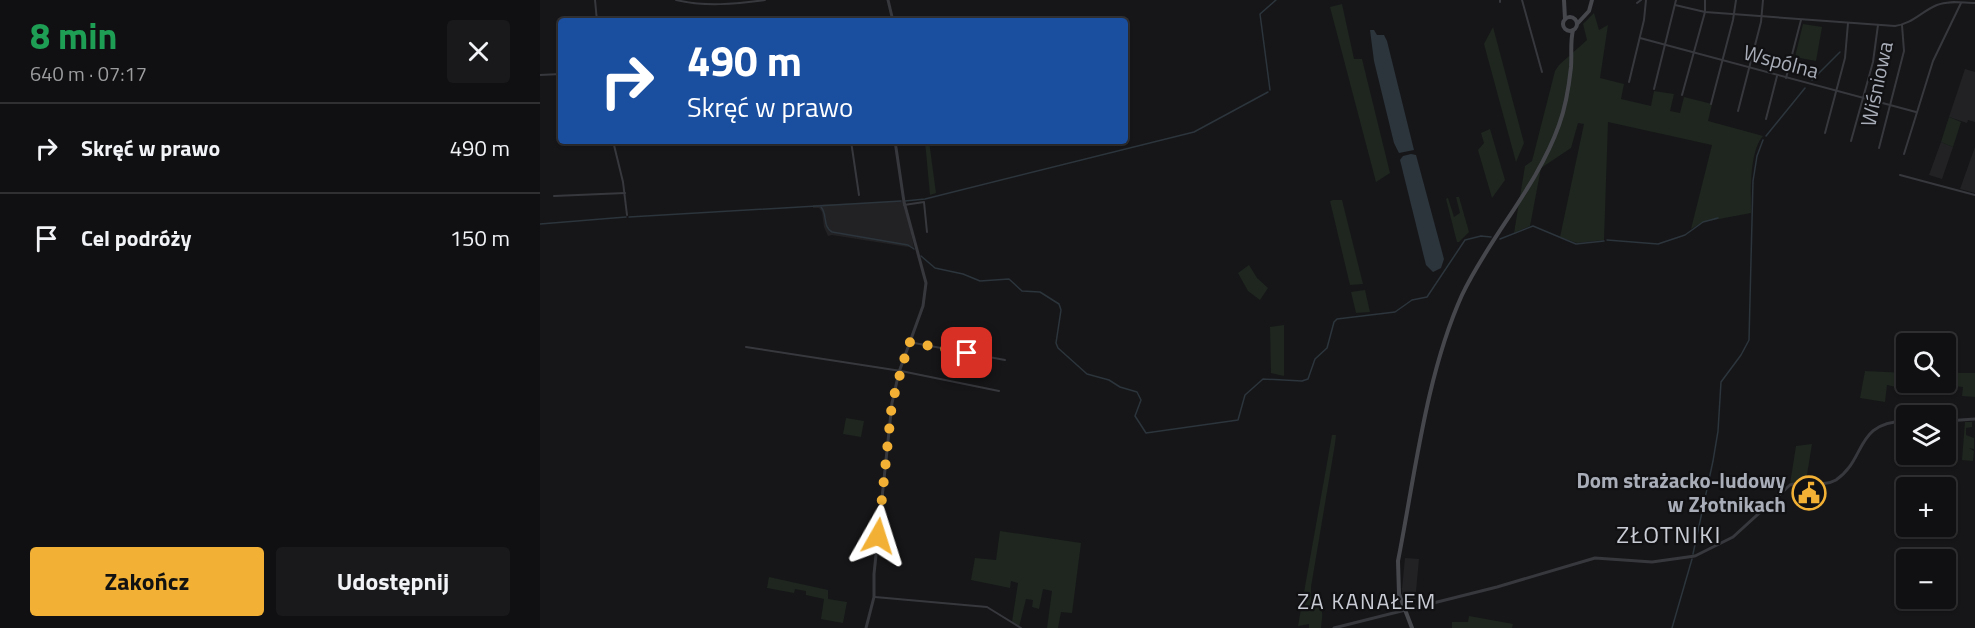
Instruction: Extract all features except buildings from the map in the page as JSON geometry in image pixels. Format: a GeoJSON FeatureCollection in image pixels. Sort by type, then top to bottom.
{"type":"FeatureCollection","features":[{"type":"Feature","properties":{"kind":"main road"},"geometry":{"type":"LineString","coordinates":[[1564,0],[1566,8],[1577,25]]}},
{"type":"Feature","properties":{"kind":"main road"},"geometry":{"type":"LineString","coordinates":[[1412,628],[1403,610],[1398,590],[1398,561],[1438,362],[1451,321],[1470,280],[1539,169],[1552,142],[1560,122],[1569,85],[1571,42],[1574,30],[1589,11],[1592,0]]}},
{"type":"Feature","properties":{"kind":"main road"},"geometry":{"type":"LineString","coordinates":[[1566,8],[1563,26],[1571,42]]}},
{"type":"Feature","properties":{"kind":"main road"},"geometry":{"type":"LineString","coordinates":[[1565,20],[1584,17]]}},
{"type":"Feature","properties":{"kind":"main road"},"geometry":{"type":"LineString","coordinates":[[1567,31],[1574,30]]}},
{"type":"Feature","properties":{"kind":"street"},"geometry":{"type":"LineString","coordinates":[[595,0],[597,18]]}},
{"type":"Feature","properties":{"kind":"street"},"geometry":{"type":"LineString","coordinates":[[676,0],[699,5],[765,0]]}},
{"type":"Feature","properties":{"kind":"street"},"geometry":{"type":"LineString","coordinates":[[888,0],[892,18]]}},
{"type":"Feature","properties":{"kind":"street"},"geometry":{"type":"LineString","coordinates":[[1522,0],[1542,72]]}},
{"type":"Feature","properties":{"kind":"street"},"geometry":{"type":"LineString","coordinates":[[1629,82],[1644,20],[1646,0]]}},
{"type":"Feature","properties":{"kind":"street"},"geometry":{"type":"LineString","coordinates":[[1654,89],[1676,0]]}},
{"type":"Feature","properties":{"kind":"street"},"geometry":{"type":"LineString","coordinates":[[1682,95],[1705,12],[1705,0]]}},
{"type":"Feature","properties":{"kind":"street"},"geometry":{"type":"LineString","coordinates":[[1711,104],[1736,0]]}},
{"type":"Feature","properties":{"kind":"street"},"geometry":{"type":"LineString","coordinates":[[1738,111],[1762,17],[1764,0]]}},
{"type":"Feature","properties":{"kind":"street"},"geometry":{"type":"LineString","coordinates":[[1676,5],[1705,12],[1902,25],[1937,5],[1952,2],[1975,3]]}},
{"type":"Feature","properties":{"kind":"street"},"geometry":{"type":"LineString","coordinates":[[1904,154],[1936,55],[1961,3]]}},
{"type":"Feature","properties":{"kind":"street"},"geometry":{"type":"LineString","coordinates":[[1786,78],[1801,20]]}},
{"type":"Feature","properties":{"kind":"street"},"geometry":{"type":"LineString","coordinates":[[1825,133],[1845,58],[1848,23]]}},
{"type":"Feature","properties":{"kind":"street"},"geometry":{"type":"LineString","coordinates":[[1851,141],[1873,62],[1878,25]]}},
{"type":"Feature","properties":{"kind":"street","name":"Wiśniowa"},"geometry":{"type":"LineString","coordinates":[[1879,148],[1904,51],[1902,25]]}},
{"type":"Feature","properties":{"kind":"street","name":"Wspólna"},"geometry":{"type":"LineString","coordinates":[[1640,38],[1722,62],[1916,112]]}},
{"type":"Feature","properties":{"kind":"street"},"geometry":{"type":"LineString","coordinates":[[540,75],[558,74]]}},
{"type":"Feature","properties":{"kind":"street"},"geometry":{"type":"LineString","coordinates":[[1766,119],[1777,76]]}},
{"type":"Feature","properties":{"kind":"street"},"geometry":{"type":"LineString","coordinates":[[614,144],[625,193],[627,215]]}},
{"type":"Feature","properties":{"kind":"street"},"geometry":{"type":"LineString","coordinates":[[851,144],[859,195]]}},
{"type":"Feature","properties":{"kind":"street"},"geometry":{"type":"LineString","coordinates":[[866,628],[874,597],[874,574],[892,403],[899,372],[923,306],[926,283],[904,205],[895,144]]}},
{"type":"Feature","properties":{"kind":"street"},"geometry":{"type":"LineString","coordinates":[[1900,174],[1975,195]]}},
{"type":"Feature","properties":{"kind":"street"},"geometry":{"type":"LineString","coordinates":[[554,196],[625,193]]}},
{"type":"Feature","properties":{"kind":"street"},"geometry":{"type":"LineString","coordinates":[[904,205],[924,202],[927,232]]}},
{"type":"Feature","properties":{"kind":"street"},"geometry":{"type":"LineString","coordinates":[[909,342],[1005,360]]}},
{"type":"Feature","properties":{"kind":"street"},"geometry":{"type":"LineString","coordinates":[[746,347],[999,391]]}},
{"type":"Feature","properties":{"kind":"street"},"geometry":{"type":"LineString","coordinates":[[1956,420],[1975,419]]}},
{"type":"Feature","properties":{"kind":"street"},"geometry":{"type":"LineString","coordinates":[[1334,628],[1497,587],[1595,558],[1652,562],[1695,556],[1733,537],[1790,485],[1822,484],[1835,480],[1843,473],[1872,432],[1880,426],[1896,422]]}},
{"type":"Feature","properties":{"kind":"street"},"geometry":{"type":"LineString","coordinates":[[874,597],[987,607],[1021,628]]}},
{"type":"Feature","properties":{"kind":"shaded area"},"geometry":{"type":"Polygon","coordinates":[[[1342,4],[1354,59],[1362,59],[1390,173],[1376,182],[1330,7],[1342,4]]]}},
{"type":"Feature","properties":{"kind":"shaded area"},"geometry":{"type":"Polygon","coordinates":[[[1594,13],[1599,30],[1608,25],[1600,78],[1624,84],[1621,99],[1651,106],[1654,91],[1674,94],[1670,111],[1680,113],[1684,97],[1712,104],[1708,121],[1763,136],[1758,143],[1753,162],[1751,213],[1703,222],[1691,229],[1712,145],[1608,122],[1604,240],[1577,243],[1560,237],[1584,124],[1578,123],[1571,148],[1541,168],[1530,226],[1514,233],[1525,166],[1532,161],[1555,71],[1587,40],[1583,24],[1594,13]]]}},
{"type":"Feature","properties":{"kind":"shaded area"},"geometry":{"type":"Polygon","coordinates":[[[1803,24],[1822,27],[1816,61],[1795,57],[1803,24]]]}},
{"type":"Feature","properties":{"kind":"shaded area"},"geometry":{"type":"Polygon","coordinates":[[[1493,27],[1524,143],[1516,162],[1484,44],[1493,27]]]}},
{"type":"Feature","properties":{"kind":"shaded area"},"geometry":{"type":"Polygon","coordinates":[[[1370,30],[1374,30],[1377,35],[1384,35],[1387,41],[1414,150],[1399,153],[1394,143],[1374,61],[1370,30]]]}},
{"type":"Feature","properties":{"kind":"shaded area"},"geometry":{"type":"Polygon","coordinates":[[[1965,69],[1975,72],[1975,122],[1968,120],[1967,123],[1949,117],[1965,69]]]}},
{"type":"Feature","properties":{"kind":"shaded area"},"geometry":{"type":"Polygon","coordinates":[[[1949,117],[1961,122],[1953,147],[1941,142],[1949,117]]]}},
{"type":"Feature","properties":{"kind":"shaded area"},"geometry":{"type":"Polygon","coordinates":[[[1490,129],[1505,180],[1492,198],[1478,150],[1484,143],[1481,133],[1490,129]]]}},
{"type":"Feature","properties":{"kind":"shaded area"},"geometry":{"type":"Polygon","coordinates":[[[1941,142],[1953,147],[1942,179],[1929,175],[1941,142]]]}},
{"type":"Feature","properties":{"kind":"shaded area"},"geometry":{"type":"Polygon","coordinates":[[[925,144],[929,144],[936,193],[930,195],[925,144]]]}},
{"type":"Feature","properties":{"kind":"shaded area"},"geometry":{"type":"Polygon","coordinates":[[[1975,147],[1975,193],[1960,189],[1975,147]]]}},
{"type":"Feature","properties":{"kind":"shaded area"},"geometry":{"type":"Polygon","coordinates":[[[1416,155],[1444,259],[1441,268],[1433,272],[1426,265],[1400,160],[1403,156],[1416,155]]]}},
{"type":"Feature","properties":{"kind":"shaded area"},"geometry":{"type":"Polygon","coordinates":[[[1456,197],[1459,197],[1469,232],[1459,242],[1457,242],[1446,199],[1448,198],[1454,217],[1460,213],[1456,197]]]}},
{"type":"Feature","properties":{"kind":"shaded area"},"geometry":{"type":"Polygon","coordinates":[[[1342,200],[1363,284],[1350,285],[1330,201],[1342,200]]]}},
{"type":"Feature","properties":{"kind":"shaded area"},"geometry":{"type":"Polygon","coordinates":[[[905,201],[914,248],[828,236],[822,212],[819,208],[813,208],[813,205],[905,201]]]}},
{"type":"Feature","properties":{"kind":"shaded area"},"geometry":{"type":"Polygon","coordinates":[[[1249,265],[1257,278],[1268,288],[1260,300],[1248,291],[1238,273],[1249,265]]]}},
{"type":"Feature","properties":{"kind":"shaded area"},"geometry":{"type":"Polygon","coordinates":[[[1365,290],[1370,312],[1356,313],[1351,292],[1365,290]]]}},
{"type":"Feature","properties":{"kind":"shaded area"},"geometry":{"type":"Polygon","coordinates":[[[1284,325],[1284,376],[1271,373],[1270,327],[1284,325]]]}},
{"type":"Feature","properties":{"kind":"shaded area"},"geometry":{"type":"Polygon","coordinates":[[[1865,371],[1896,373],[1896,387],[1887,385],[1885,402],[1860,398],[1865,371]]]}},
{"type":"Feature","properties":{"kind":"shaded area"},"geometry":{"type":"Polygon","coordinates":[[[1956,373],[1975,373],[1975,397],[1962,396],[1963,387],[1956,386],[1956,373]]]}},
{"type":"Feature","properties":{"kind":"shaded area"},"geometry":{"type":"Polygon","coordinates":[[[846,418],[864,421],[861,437],[843,434],[846,418]]]}},
{"type":"Feature","properties":{"kind":"shaded area"},"geometry":{"type":"Polygon","coordinates":[[[1965,422],[1972,422],[1972,427],[1966,428],[1966,435],[1974,438],[1974,449],[1969,448],[1974,451],[1973,461],[1962,460],[1965,422]]]}},
{"type":"Feature","properties":{"kind":"shaded area"},"geometry":{"type":"Polygon","coordinates":[[[1332,435],[1336,435],[1335,444],[1311,587],[1311,602],[1322,612],[1321,628],[1309,628],[1309,624],[1298,626],[1332,435]]]}},
{"type":"Feature","properties":{"kind":"shaded area"},"geometry":{"type":"Polygon","coordinates":[[[1812,444],[1806,481],[1790,484],[1796,446],[1812,444]]]}},
{"type":"Feature","properties":{"kind":"shaded area"},"geometry":{"type":"Polygon","coordinates":[[[1000,531],[1081,543],[1072,613],[1061,612],[1058,628],[1047,628],[1052,591],[1043,589],[1039,609],[1032,607],[1033,600],[1026,599],[1019,627],[1012,622],[1018,583],[1011,581],[1010,588],[971,580],[975,558],[996,560],[1000,531]]]}},
{"type":"Feature","properties":{"kind":"shaded area"},"geometry":{"type":"Polygon","coordinates":[[[1405,558],[1419,559],[1415,602],[1407,603],[1403,599],[1405,558]]]}},
{"type":"Feature","properties":{"kind":"shaded area"},"geometry":{"type":"Polygon","coordinates":[[[769,577],[828,590],[828,599],[847,602],[843,623],[821,619],[824,599],[806,595],[806,591],[795,589],[794,593],[767,588],[769,577]]]}},
{"type":"Feature","properties":{"kind":"shaded area"},"geometry":{"type":"Polygon","coordinates":[[[1469,616],[1513,624],[1512,628],[1452,628],[1452,622],[1468,622],[1469,616]]]}},
{"type":"Feature","properties":{"kind":"waterway"},"geometry":{"type":"LineString","coordinates":[[1270,90],[1260,14],[1276,0]]}},
{"type":"Feature","properties":{"kind":"waterway"},"geometry":{"type":"LineString","coordinates":[[1812,80],[1840,52]]}},
{"type":"Feature","properties":{"kind":"waterway"},"geometry":{"type":"LineString","coordinates":[[1766,136],[1805,88]]}},
{"type":"Feature","properties":{"kind":"waterway"},"geometry":{"type":"LineString","coordinates":[[905,201],[925,199],[1194,132],[1268,92]]}},
{"type":"Feature","properties":{"kind":"waterway"},"geometry":{"type":"LineString","coordinates":[[1693,554],[1718,431],[1721,382],[1749,340],[1753,181],[1757,156],[1763,140]]}},
{"type":"Feature","properties":{"kind":"waterway"},"geometry":{"type":"LineString","coordinates":[[629,217],[901,201]]}},
{"type":"Feature","properties":{"kind":"waterway"},"geometry":{"type":"LineString","coordinates":[[821,207],[827,227],[832,232],[908,245],[914,249]]}},
{"type":"Feature","properties":{"kind":"waterway"},"geometry":{"type":"LineString","coordinates":[[540,224],[626,217]]}},
{"type":"Feature","properties":{"kind":"waterway"},"geometry":{"type":"LineString","coordinates":[[1607,240],[1658,244],[1685,235],[1703,222],[1718,218]]}},
{"type":"Feature","properties":{"kind":"waterway"},"geometry":{"type":"LineString","coordinates":[[1500,239],[1533,226],[1576,244],[1604,241]]}},
{"type":"Feature","properties":{"kind":"waterway"},"geometry":{"type":"LineString","coordinates":[[921,256],[935,268],[963,274],[980,281],[1009,279],[1022,291],[1040,292],[1059,304],[1061,310],[1056,343],[1058,348],[1087,374],[1109,380],[1120,387],[1137,392],[1141,400],[1135,416],[1146,433],[1238,420],[1245,395],[1263,379],[1302,381],[1308,379],[1315,359],[1327,348],[1334,322],[1337,319],[1395,312],[1412,300],[1427,297],[1465,240],[1481,236],[1491,237]]}},
{"type":"Feature","properties":{"kind":"waterway"},"geometry":{"type":"LineString","coordinates":[[1672,628],[1692,559]]}},
{"type":"Feature","properties":{"kind":"place","name":"Dom strażacko-ludowy w Złotnikach"},"geometry":{"type":"Point","coordinates":[1809,493]}},
{"type":"Feature","properties":{"kind":"district","name":"ZŁOTNIKI"},"geometry":{"type":"Point","coordinates":[1669,535]}},
{"type":"Feature","properties":{"kind":"district","name":"ZA KANAŁEM"},"geometry":{"type":"Point","coordinates":[1367,601]}},
{"type":"Feature","properties":{"kind":"route"},"geometry":{"type":"LineString","coordinates":[[878,536],[892,403],[909,342],[967,353]]}}]}
